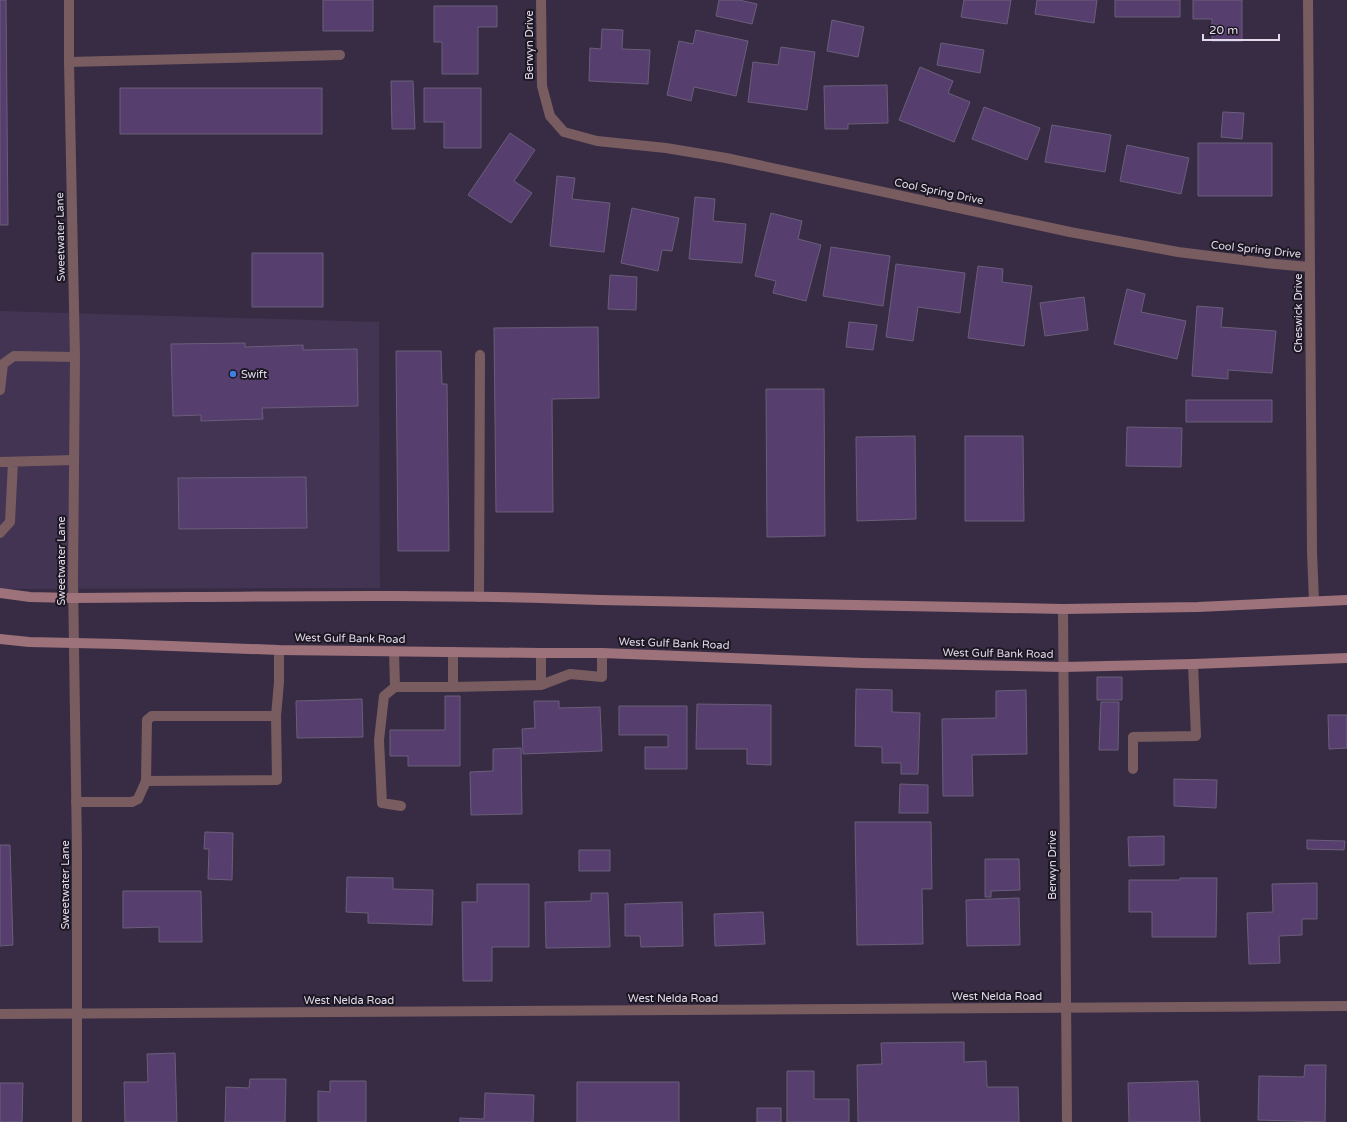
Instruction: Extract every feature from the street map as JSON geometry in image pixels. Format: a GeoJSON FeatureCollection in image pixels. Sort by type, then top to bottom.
{"type":"FeatureCollection","features":[{"type":"Feature","properties":{"kind":"main road"},"geometry":{"type":"LineString","coordinates":[[0,593],[30,597],[73,598],[332,595],[1063,609],[1198,607],[1347,600]]}},
{"type":"Feature","properties":{"kind":"main road","name":"West Gulf Bank Road"},"geometry":{"type":"LineString","coordinates":[[0,639],[29,642],[73,642],[279,650],[541,653],[602,652],[855,662],[1064,667],[1347,658]]}},
{"type":"Feature","properties":{"kind":"street","name":"Sweetwater Lane"},"geometry":{"type":"LineString","coordinates":[[69,0],[68,62],[75,357],[73,642],[76,802],[77,1122]]}},
{"type":"Feature","properties":{"kind":"street","name":"Berwyn Drive"},"geometry":{"type":"LineString","coordinates":[[541,0],[542,86],[550,116],[564,132]]}},
{"type":"Feature","properties":{"kind":"street","name":"Cheswick Drive"},"geometry":{"type":"LineString","coordinates":[[1308,0],[1312,552],[1314,601]]}},
{"type":"Feature","properties":{"kind":"street"},"geometry":{"type":"LineString","coordinates":[[68,62],[340,55]]}},
{"type":"Feature","properties":{"kind":"street","name":"Cool Spring Drive"},"geometry":{"type":"LineString","coordinates":[[564,132],[597,141],[666,148],[726,158],[1070,232],[1178,252],[1310,267]]}},
{"type":"Feature","properties":{"kind":"street"},"geometry":{"type":"LineString","coordinates":[[479,597],[480,354]]}},
{"type":"Feature","properties":{"kind":"street"},"geometry":{"type":"LineString","coordinates":[[0,390],[3,364],[14,356],[75,357]]}},
{"type":"Feature","properties":{"kind":"street"},"geometry":{"type":"LineString","coordinates":[[0,462],[74,460]]}},
{"type":"Feature","properties":{"kind":"street"},"geometry":{"type":"LineString","coordinates":[[0,533],[10,522],[13,462]]}},
{"type":"Feature","properties":{"kind":"street","name":"Berwyn Drive"},"geometry":{"type":"LineString","coordinates":[[1063,609],[1066,1122]]}},
{"type":"Feature","properties":{"kind":"street"},"geometry":{"type":"LineString","coordinates":[[146,782],[277,780],[276,716],[279,682],[279,650]]}},
{"type":"Feature","properties":{"kind":"street"},"geometry":{"type":"LineString","coordinates":[[394,651],[395,687]]}},
{"type":"Feature","properties":{"kind":"street"},"geometry":{"type":"LineString","coordinates":[[453,652],[453,688]]}},
{"type":"Feature","properties":{"kind":"street"},"geometry":{"type":"LineString","coordinates":[[400,806],[382,803],[379,740],[384,696],[395,687],[453,688],[541,685],[570,674],[602,677],[602,652]]}},
{"type":"Feature","properties":{"kind":"street"},"geometry":{"type":"LineString","coordinates":[[541,653],[541,685]]}},
{"type":"Feature","properties":{"kind":"street"},"geometry":{"type":"LineString","coordinates":[[1133,769],[1133,737],[1196,736],[1193,664]]}},
{"type":"Feature","properties":{"kind":"street"},"geometry":{"type":"LineString","coordinates":[[76,802],[132,802],[138,799],[146,782],[147,720],[152,716],[276,716]]}},
{"type":"Feature","properties":{"kind":"street","name":"West Nelda Road"},"geometry":{"type":"LineString","coordinates":[[0,1014],[1347,1006]]}},
{"type":"Feature","properties":{"kind":"shaded area"},"geometry":{"type":"Polygon","coordinates":[[[0,311],[379,322],[380,588],[0,589],[0,311]]]}},
{"type":"Feature","properties":{"kind":"building"},"geometry":{"type":"Polygon","coordinates":[[[0,0],[6,0],[8,225],[0,225],[0,0]]]}},
{"type":"Feature","properties":{"kind":"building"},"geometry":{"type":"Polygon","coordinates":[[[323,0],[373,0],[373,31],[323,31],[323,0]]]}},
{"type":"Feature","properties":{"kind":"building"},"geometry":{"type":"Polygon","coordinates":[[[719,0],[739,0],[757,4],[752,24],[716,16],[719,0]]]}},
{"type":"Feature","properties":{"kind":"building"},"geometry":{"type":"Polygon","coordinates":[[[964,0],[1011,0],[1007,24],[961,17],[964,0]]]}},
{"type":"Feature","properties":{"kind":"building"},"geometry":{"type":"Polygon","coordinates":[[[1037,0],[1097,0],[1094,23],[1035,14],[1037,0]]]}},
{"type":"Feature","properties":{"kind":"building"},"geometry":{"type":"Polygon","coordinates":[[[1115,0],[1180,0],[1180,17],[1115,17],[1115,0]]]}},
{"type":"Feature","properties":{"kind":"building"},"geometry":{"type":"Polygon","coordinates":[[[1193,0],[1242,0],[1242,41],[1212,41],[1212,19],[1193,19],[1193,0]]]}},
{"type":"Feature","properties":{"kind":"building"},"geometry":{"type":"Polygon","coordinates":[[[434,6],[497,6],[497,27],[478,27],[478,74],[442,74],[442,42],[434,42],[434,6]]]}},
{"type":"Feature","properties":{"kind":"building"},"geometry":{"type":"Polygon","coordinates":[[[832,20],[864,27],[858,57],[827,51],[832,20]]]}},
{"type":"Feature","properties":{"kind":"building"},"geometry":{"type":"Polygon","coordinates":[[[602,29],[623,30],[622,49],[650,50],[648,84],[589,81],[590,48],[601,49],[602,29]]]}},
{"type":"Feature","properties":{"kind":"building"},"geometry":{"type":"Polygon","coordinates":[[[696,30],[748,41],[736,96],[694,87],[691,101],[667,95],[679,41],[693,44],[696,30]]]}},
{"type":"Feature","properties":{"kind":"building"},"geometry":{"type":"Polygon","coordinates":[[[941,43],[984,50],[980,73],[937,65],[941,43]]]}},
{"type":"Feature","properties":{"kind":"building"},"geometry":{"type":"Polygon","coordinates":[[[781,47],[815,52],[807,110],[748,102],[753,62],[778,65],[781,47]]]}},
{"type":"Feature","properties":{"kind":"building"},"geometry":{"type":"Polygon","coordinates":[[[920,67],[953,81],[948,93],[970,102],[954,142],[899,120],[920,67]]]}},
{"type":"Feature","properties":{"kind":"building"},"geometry":{"type":"Polygon","coordinates":[[[391,81],[413,81],[415,129],[392,129],[391,81]]]}},
{"type":"Feature","properties":{"kind":"building"},"geometry":{"type":"Polygon","coordinates":[[[887,85],[888,123],[848,124],[848,129],[825,129],[824,86],[887,85]]]}},
{"type":"Feature","properties":{"kind":"building"},"geometry":{"type":"Polygon","coordinates":[[[120,88],[322,88],[322,134],[120,134],[120,88]]]}},
{"type":"Feature","properties":{"kind":"building"},"geometry":{"type":"Polygon","coordinates":[[[424,88],[481,88],[481,148],[444,148],[444,122],[424,122],[424,88]]]}},
{"type":"Feature","properties":{"kind":"building"},"geometry":{"type":"Polygon","coordinates":[[[984,107],[1040,128],[1027,160],[972,139],[984,107]]]}},
{"type":"Feature","properties":{"kind":"building"},"geometry":{"type":"Polygon","coordinates":[[[1223,112],[1244,113],[1242,139],[1221,137],[1223,112]]]}},
{"type":"Feature","properties":{"kind":"building"},"geometry":{"type":"Polygon","coordinates":[[[1052,125],[1111,135],[1105,172],[1045,162],[1052,125]]]}},
{"type":"Feature","properties":{"kind":"building"},"geometry":{"type":"Polygon","coordinates":[[[510,133],[535,150],[514,181],[532,193],[511,223],[468,195],[510,133]]]}},
{"type":"Feature","properties":{"kind":"building"},"geometry":{"type":"Polygon","coordinates":[[[1198,143],[1272,143],[1272,196],[1198,196],[1198,143]]]}},
{"type":"Feature","properties":{"kind":"building"},"geometry":{"type":"Polygon","coordinates":[[[1127,145],[1189,158],[1181,194],[1120,181],[1127,145]]]}},
{"type":"Feature","properties":{"kind":"building"},"geometry":{"type":"Polygon","coordinates":[[[557,176],[575,178],[572,199],[610,203],[604,252],[550,246],[557,176]]]}},
{"type":"Feature","properties":{"kind":"building"},"geometry":{"type":"Polygon","coordinates":[[[695,197],[715,199],[713,221],[746,224],[742,263],[689,259],[695,197]]]}},
{"type":"Feature","properties":{"kind":"building"},"geometry":{"type":"Polygon","coordinates":[[[632,208],[679,218],[672,251],[662,250],[658,271],[621,263],[632,208]]]}},
{"type":"Feature","properties":{"kind":"building"},"geometry":{"type":"Polygon","coordinates":[[[771,213],[802,221],[798,239],[821,245],[806,301],[773,293],[776,281],[755,276],[771,213]]]}},
{"type":"Feature","properties":{"kind":"building"},"geometry":{"type":"Polygon","coordinates":[[[831,247],[890,256],[883,306],[823,296],[831,247]]]}},
{"type":"Feature","properties":{"kind":"building"},"geometry":{"type":"Polygon","coordinates":[[[252,253],[323,253],[323,307],[252,307],[252,253]]]}},
{"type":"Feature","properties":{"kind":"building"},"geometry":{"type":"Polygon","coordinates":[[[896,264],[965,273],[960,313],[918,307],[913,341],[886,337],[896,264]]]}},
{"type":"Feature","properties":{"kind":"building"},"geometry":{"type":"Polygon","coordinates":[[[978,266],[1003,269],[1002,282],[1032,286],[1024,346],[968,338],[978,266]]]}},
{"type":"Feature","properties":{"kind":"building"},"geometry":{"type":"Polygon","coordinates":[[[610,275],[637,277],[636,310],[608,309],[610,275]]]}},
{"type":"Feature","properties":{"kind":"building"},"geometry":{"type":"Polygon","coordinates":[[[1127,289],[1145,294],[1141,312],[1186,321],[1177,359],[1114,344],[1127,289]]]}},
{"type":"Feature","properties":{"kind":"building"},"geometry":{"type":"Polygon","coordinates":[[[1084,297],[1088,330],[1045,336],[1040,303],[1084,297]]]}},
{"type":"Feature","properties":{"kind":"building"},"geometry":{"type":"Polygon","coordinates":[[[1197,306],[1223,308],[1221,327],[1276,331],[1272,373],[1228,370],[1228,379],[1192,376],[1197,306]]]}},
{"type":"Feature","properties":{"kind":"building"},"geometry":{"type":"Polygon","coordinates":[[[849,322],[877,325],[873,350],[846,347],[849,322]]]}},
{"type":"Feature","properties":{"kind":"building"},"geometry":{"type":"Polygon","coordinates":[[[598,327],[599,398],[552,399],[553,512],[496,512],[494,328],[598,327]]]}},
{"type":"Feature","properties":{"kind":"building"},"geometry":{"type":"Polygon","coordinates":[[[245,343],[245,347],[303,345],[303,350],[357,349],[358,406],[262,408],[263,419],[201,421],[201,415],[173,416],[171,344],[245,343]]]}},
{"type":"Feature","properties":{"kind":"building"},"geometry":{"type":"Polygon","coordinates":[[[396,351],[441,351],[442,384],[447,384],[449,551],[398,551],[396,351]]]}},
{"type":"Feature","properties":{"kind":"building"},"geometry":{"type":"Polygon","coordinates":[[[766,389],[824,389],[825,536],[767,537],[766,389]]]}},
{"type":"Feature","properties":{"kind":"building"},"geometry":{"type":"Polygon","coordinates":[[[1186,400],[1272,400],[1272,422],[1186,422],[1186,400]]]}},
{"type":"Feature","properties":{"kind":"building"},"geometry":{"type":"Polygon","coordinates":[[[1127,427],[1182,428],[1181,467],[1126,466],[1127,427]]]}},
{"type":"Feature","properties":{"kind":"building"},"geometry":{"type":"Polygon","coordinates":[[[915,436],[916,519],[857,521],[856,437],[915,436]]]}},
{"type":"Feature","properties":{"kind":"building"},"geometry":{"type":"Polygon","coordinates":[[[965,436],[1023,436],[1024,521],[965,521],[965,436]]]}},
{"type":"Feature","properties":{"kind":"building"},"geometry":{"type":"Polygon","coordinates":[[[306,477],[307,528],[179,529],[178,478],[306,477]]]}},
{"type":"Feature","properties":{"kind":"building"},"geometry":{"type":"Polygon","coordinates":[[[1097,677],[1122,677],[1122,700],[1097,700],[1097,677]]]}},
{"type":"Feature","properties":{"kind":"building"},"geometry":{"type":"Polygon","coordinates":[[[856,689],[892,690],[892,712],[920,713],[918,774],[901,774],[901,763],[882,763],[882,747],[855,746],[856,689]]]}},
{"type":"Feature","properties":{"kind":"building"},"geometry":{"type":"Polygon","coordinates":[[[1026,690],[1027,754],[972,755],[973,796],[943,796],[942,719],[996,718],[996,691],[1026,690]]]}},
{"type":"Feature","properties":{"kind":"building"},"geometry":{"type":"Polygon","coordinates":[[[445,696],[460,696],[460,766],[408,766],[408,756],[390,756],[390,730],[445,730],[445,696]]]}},
{"type":"Feature","properties":{"kind":"building"},"geometry":{"type":"Polygon","coordinates":[[[362,699],[363,737],[297,738],[296,701],[362,699]]]}},
{"type":"Feature","properties":{"kind":"building"},"geometry":{"type":"Polygon","coordinates":[[[534,701],[559,701],[559,708],[600,707],[602,751],[523,754],[522,729],[535,728],[534,701]]]}},
{"type":"Feature","properties":{"kind":"building"},"geometry":{"type":"Polygon","coordinates":[[[1101,702],[1119,702],[1118,750],[1099,750],[1101,702]]]}},
{"type":"Feature","properties":{"kind":"building"},"geometry":{"type":"Polygon","coordinates":[[[697,704],[771,705],[771,765],[747,764],[747,749],[696,749],[697,704]]]}},
{"type":"Feature","properties":{"kind":"building"},"geometry":{"type":"Polygon","coordinates":[[[619,706],[687,706],[687,769],[645,769],[645,747],[668,747],[668,735],[619,735],[619,706]]]}},
{"type":"Feature","properties":{"kind":"building"},"geometry":{"type":"Polygon","coordinates":[[[1328,715],[1347,715],[1347,748],[1329,749],[1328,715]]]}},
{"type":"Feature","properties":{"kind":"building"},"geometry":{"type":"Polygon","coordinates":[[[521,748],[522,814],[471,815],[470,772],[493,771],[493,749],[521,748]]]}},
{"type":"Feature","properties":{"kind":"building"},"geometry":{"type":"Polygon","coordinates":[[[1174,779],[1217,780],[1216,808],[1174,806],[1174,779]]]}},
{"type":"Feature","properties":{"kind":"building"},"geometry":{"type":"Polygon","coordinates":[[[900,784],[928,785],[928,813],[899,813],[900,784]]]}},
{"type":"Feature","properties":{"kind":"building"},"geometry":{"type":"Polygon","coordinates":[[[855,822],[931,822],[932,889],[922,889],[923,944],[857,945],[855,822]]]}},
{"type":"Feature","properties":{"kind":"building"},"geometry":{"type":"Polygon","coordinates":[[[205,832],[233,833],[232,880],[208,879],[209,849],[204,849],[205,832]]]}},
{"type":"Feature","properties":{"kind":"building"},"geometry":{"type":"Polygon","coordinates":[[[1164,836],[1164,865],[1129,866],[1128,837],[1164,836]]]}},
{"type":"Feature","properties":{"kind":"building"},"geometry":{"type":"Polygon","coordinates":[[[1307,840],[1345,841],[1344,850],[1307,849],[1307,840]]]}},
{"type":"Feature","properties":{"kind":"building"},"geometry":{"type":"Polygon","coordinates":[[[0,845],[10,845],[13,945],[0,946],[0,845]]]}},
{"type":"Feature","properties":{"kind":"building"},"geometry":{"type":"Polygon","coordinates":[[[579,850],[610,850],[610,871],[579,871],[579,850]]]}},
{"type":"Feature","properties":{"kind":"building"},"geometry":{"type":"Polygon","coordinates":[[[985,859],[1019,859],[1020,890],[991,891],[991,897],[985,897],[985,859]]]}},
{"type":"Feature","properties":{"kind":"building"},"geometry":{"type":"Polygon","coordinates":[[[347,877],[393,878],[393,889],[433,890],[432,925],[368,923],[368,913],[346,912],[347,877]]]}},
{"type":"Feature","properties":{"kind":"building"},"geometry":{"type":"Polygon","coordinates":[[[1180,878],[1217,878],[1216,937],[1152,937],[1152,912],[1129,912],[1129,880],[1180,880],[1180,878]]]}},
{"type":"Feature","properties":{"kind":"building"},"geometry":{"type":"Polygon","coordinates":[[[1317,883],[1317,919],[1302,919],[1302,935],[1279,936],[1280,963],[1249,964],[1247,913],[1273,912],[1272,884],[1317,883]]]}},
{"type":"Feature","properties":{"kind":"building"},"geometry":{"type":"Polygon","coordinates":[[[477,884],[529,884],[529,947],[492,947],[492,981],[463,981],[462,902],[477,902],[477,884]]]}},
{"type":"Feature","properties":{"kind":"building"},"geometry":{"type":"Polygon","coordinates":[[[123,891],[201,891],[202,942],[159,942],[159,927],[123,928],[123,891]]]}},
{"type":"Feature","properties":{"kind":"building"},"geometry":{"type":"Polygon","coordinates":[[[591,893],[608,893],[610,947],[546,948],[545,902],[591,901],[591,893]]]}},
{"type":"Feature","properties":{"kind":"building"},"geometry":{"type":"Polygon","coordinates":[[[1019,898],[1020,945],[967,946],[966,900],[1019,898]]]}},
{"type":"Feature","properties":{"kind":"building"},"geometry":{"type":"Polygon","coordinates":[[[682,902],[683,946],[641,947],[640,936],[625,936],[625,904],[682,902]]]}},
{"type":"Feature","properties":{"kind":"building"},"geometry":{"type":"Polygon","coordinates":[[[763,912],[765,944],[715,946],[714,914],[763,912]]]}},
{"type":"Feature","properties":{"kind":"building"},"geometry":{"type":"Polygon","coordinates":[[[964,1042],[964,1062],[986,1061],[987,1087],[1018,1087],[1019,1122],[858,1122],[857,1065],[882,1064],[881,1043],[964,1042]]]}},
{"type":"Feature","properties":{"kind":"building"},"geometry":{"type":"Polygon","coordinates":[[[175,1053],[177,1122],[125,1122],[124,1082],[148,1082],[147,1054],[175,1053]]]}},
{"type":"Feature","properties":{"kind":"building"},"geometry":{"type":"Polygon","coordinates":[[[1305,1065],[1326,1065],[1325,1122],[1258,1120],[1259,1076],[1304,1077],[1305,1065]]]}},
{"type":"Feature","properties":{"kind":"building"},"geometry":{"type":"Polygon","coordinates":[[[787,1071],[814,1071],[814,1099],[849,1099],[849,1122],[787,1122],[787,1071]]]}},
{"type":"Feature","properties":{"kind":"building"},"geometry":{"type":"Polygon","coordinates":[[[250,1079],[286,1079],[285,1122],[225,1122],[226,1087],[249,1088],[250,1079]]]}},
{"type":"Feature","properties":{"kind":"building"},"geometry":{"type":"Polygon","coordinates":[[[330,1081],[366,1081],[366,1122],[318,1122],[318,1091],[330,1092],[330,1081]]]}},
{"type":"Feature","properties":{"kind":"building"},"geometry":{"type":"Polygon","coordinates":[[[1198,1081],[1200,1122],[1129,1122],[1128,1083],[1198,1081]]]}},
{"type":"Feature","properties":{"kind":"building"},"geometry":{"type":"Polygon","coordinates":[[[577,1082],[679,1082],[679,1122],[577,1122],[577,1082]]]}},
{"type":"Feature","properties":{"kind":"building"},"geometry":{"type":"Polygon","coordinates":[[[0,1083],[23,1083],[22,1122],[0,1122],[0,1083]]]}},
{"type":"Feature","properties":{"kind":"building"},"geometry":{"type":"Polygon","coordinates":[[[485,1093],[534,1095],[533,1122],[460,1122],[460,1118],[484,1119],[485,1093]]]}},
{"type":"Feature","properties":{"kind":"building"},"geometry":{"type":"Polygon","coordinates":[[[757,1108],[781,1108],[781,1122],[757,1122],[757,1108]]]}},
{"type":"Feature","properties":{"kind":"place","name":"Swift"},"geometry":{"type":"Point","coordinates":[233,374]}}]}
